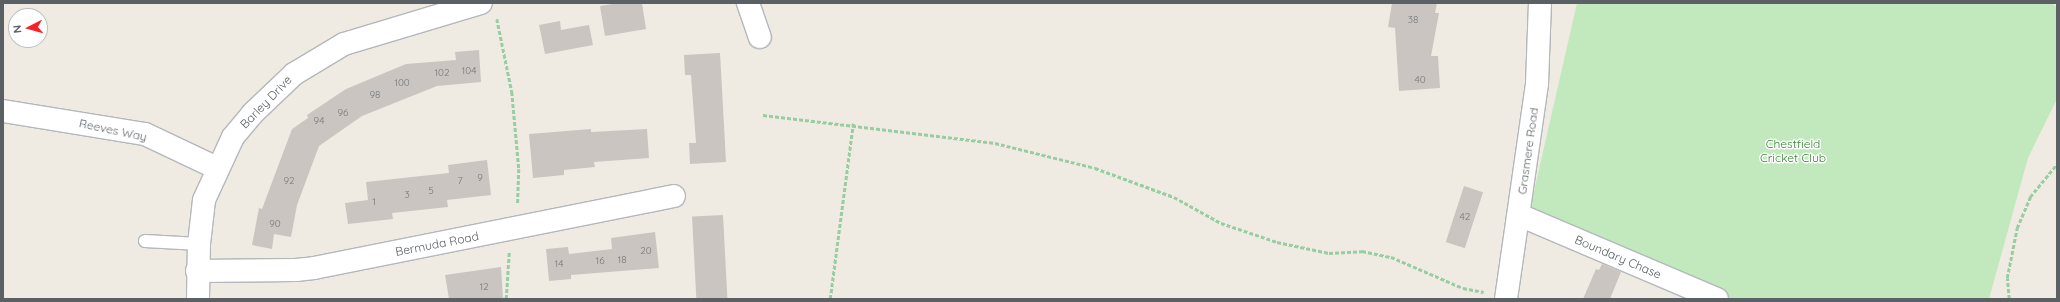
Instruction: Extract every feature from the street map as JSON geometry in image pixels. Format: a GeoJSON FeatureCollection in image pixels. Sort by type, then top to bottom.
{"type":"FeatureCollection","features":[{"type":"Feature","properties":{"kind":"street"},"geometry":{"type":"LineString","coordinates":[[748,3],[760,37]]}},
{"type":"Feature","properties":{"kind":"street","name":"Grasmere Road"},"geometry":{"type":"LineString","coordinates":[[1506,297],[1537,84],[1540,3]]}},
{"type":"Feature","properties":{"kind":"street","name":"Barley Drive"},"geometry":{"type":"LineString","coordinates":[[198,299],[197,271],[204,200],[217,168],[233,137],[252,114],[294,74],[318,58],[344,44],[489,10]]}},
{"type":"Feature","properties":{"kind":"street","name":"Reeves Way"},"geometry":{"type":"LineString","coordinates":[[3,111],[144,134],[217,168]]}},
{"type":"Feature","properties":{"kind":"street","name":"Bermuda Road"},"geometry":{"type":"LineString","coordinates":[[197,271],[302,270],[512,230],[674,196]]}},
{"type":"Feature","properties":{"kind":"street","name":"Boundary Chase"},"geometry":{"type":"LineString","coordinates":[[1519,215],[1717,299]]}},
{"type":"Feature","properties":{"kind":"lane"},"geometry":{"type":"LineString","coordinates":[[145,241],[199,244]]}},
{"type":"Feature","properties":{"kind":"path"},"geometry":{"type":"LineString","coordinates":[[489,10],[512,92],[516,129],[519,200],[512,230],[506,299]]}},
{"type":"Feature","properties":{"kind":"path"},"geometry":{"type":"LineString","coordinates":[[763,115],[853,124],[995,143],[1095,168],[1174,197],[1221,224],[1277,242],[1329,253],[1362,251],[1391,257],[1463,288],[1506,297]]}},
{"type":"Feature","properties":{"kind":"path"},"geometry":{"type":"LineString","coordinates":[[830,299],[853,124]]}},
{"type":"Feature","properties":{"kind":"path"},"geometry":{"type":"LineString","coordinates":[[2009,299],[2007,278],[2017,228],[2030,198],[2057,164]]}},
{"type":"Feature","properties":{"kind":"green space","name":"Chestfield Cricket Club"},"geometry":{"type":"Polygon","coordinates":[[[1577,3],[2052,3],[2057,8],[2057,99],[2028,158],[1989,299],[1721,299],[1529,213],[1577,3]]]}},
{"type":"Feature","properties":{"kind":"building"},"geometry":{"type":"Polygon","coordinates":[[[619,3],[642,3],[646,29],[605,36],[600,6],[619,3]]]}},
{"type":"Feature","properties":{"kind":"building"},"geometry":{"type":"Polygon","coordinates":[[[1392,3],[1437,3],[1435,13],[1439,13],[1431,56],[1438,56],[1440,88],[1399,91],[1395,28],[1388,27],[1392,3]]]}},
{"type":"Feature","properties":{"kind":"building"},"geometry":{"type":"Polygon","coordinates":[[[560,21],[561,30],[589,25],[593,45],[545,54],[539,25],[560,21]]]}},
{"type":"Feature","properties":{"kind":"building"},"geometry":{"type":"Polygon","coordinates":[[[479,50],[481,82],[437,86],[362,116],[319,146],[297,205],[291,237],[274,234],[272,249],[252,245],[259,208],[262,209],[292,129],[308,118],[307,115],[346,89],[406,64],[456,60],[455,52],[479,50]]]}},
{"type":"Feature","properties":{"kind":"building"},"geometry":{"type":"Polygon","coordinates":[[[720,53],[726,162],[690,164],[689,143],[696,143],[691,75],[685,75],[684,55],[720,53]]]}},
{"type":"Feature","properties":{"kind":"building"},"geometry":{"type":"Polygon","coordinates":[[[591,129],[591,132],[647,129],[649,158],[594,162],[595,167],[564,170],[564,175],[533,178],[529,134],[591,129]]]}},
{"type":"Feature","properties":{"kind":"building"},"geometry":{"type":"Polygon","coordinates":[[[487,160],[491,195],[447,200],[448,207],[392,213],[393,219],[348,224],[345,203],[368,200],[366,182],[449,173],[448,165],[487,160]]]}},
{"type":"Feature","properties":{"kind":"building"},"geometry":{"type":"Polygon","coordinates":[[[1464,186],[1483,192],[1465,248],[1446,242],[1464,186]]]}},
{"type":"Feature","properties":{"kind":"building"},"geometry":{"type":"Polygon","coordinates":[[[723,215],[727,299],[696,299],[692,217],[723,215]]]}},
{"type":"Feature","properties":{"kind":"building"},"geometry":{"type":"Polygon","coordinates":[[[655,232],[659,268],[571,275],[571,279],[549,281],[546,249],[568,247],[569,254],[612,249],[611,238],[655,232]]]}},
{"type":"Feature","properties":{"kind":"building"},"geometry":{"type":"Polygon","coordinates":[[[1602,264],[1621,272],[1610,299],[1583,299],[1596,269],[1599,270],[1602,264]]]}},
{"type":"Feature","properties":{"kind":"building"},"geometry":{"type":"Polygon","coordinates":[[[501,267],[503,299],[449,299],[445,275],[501,267]]]}}]}
